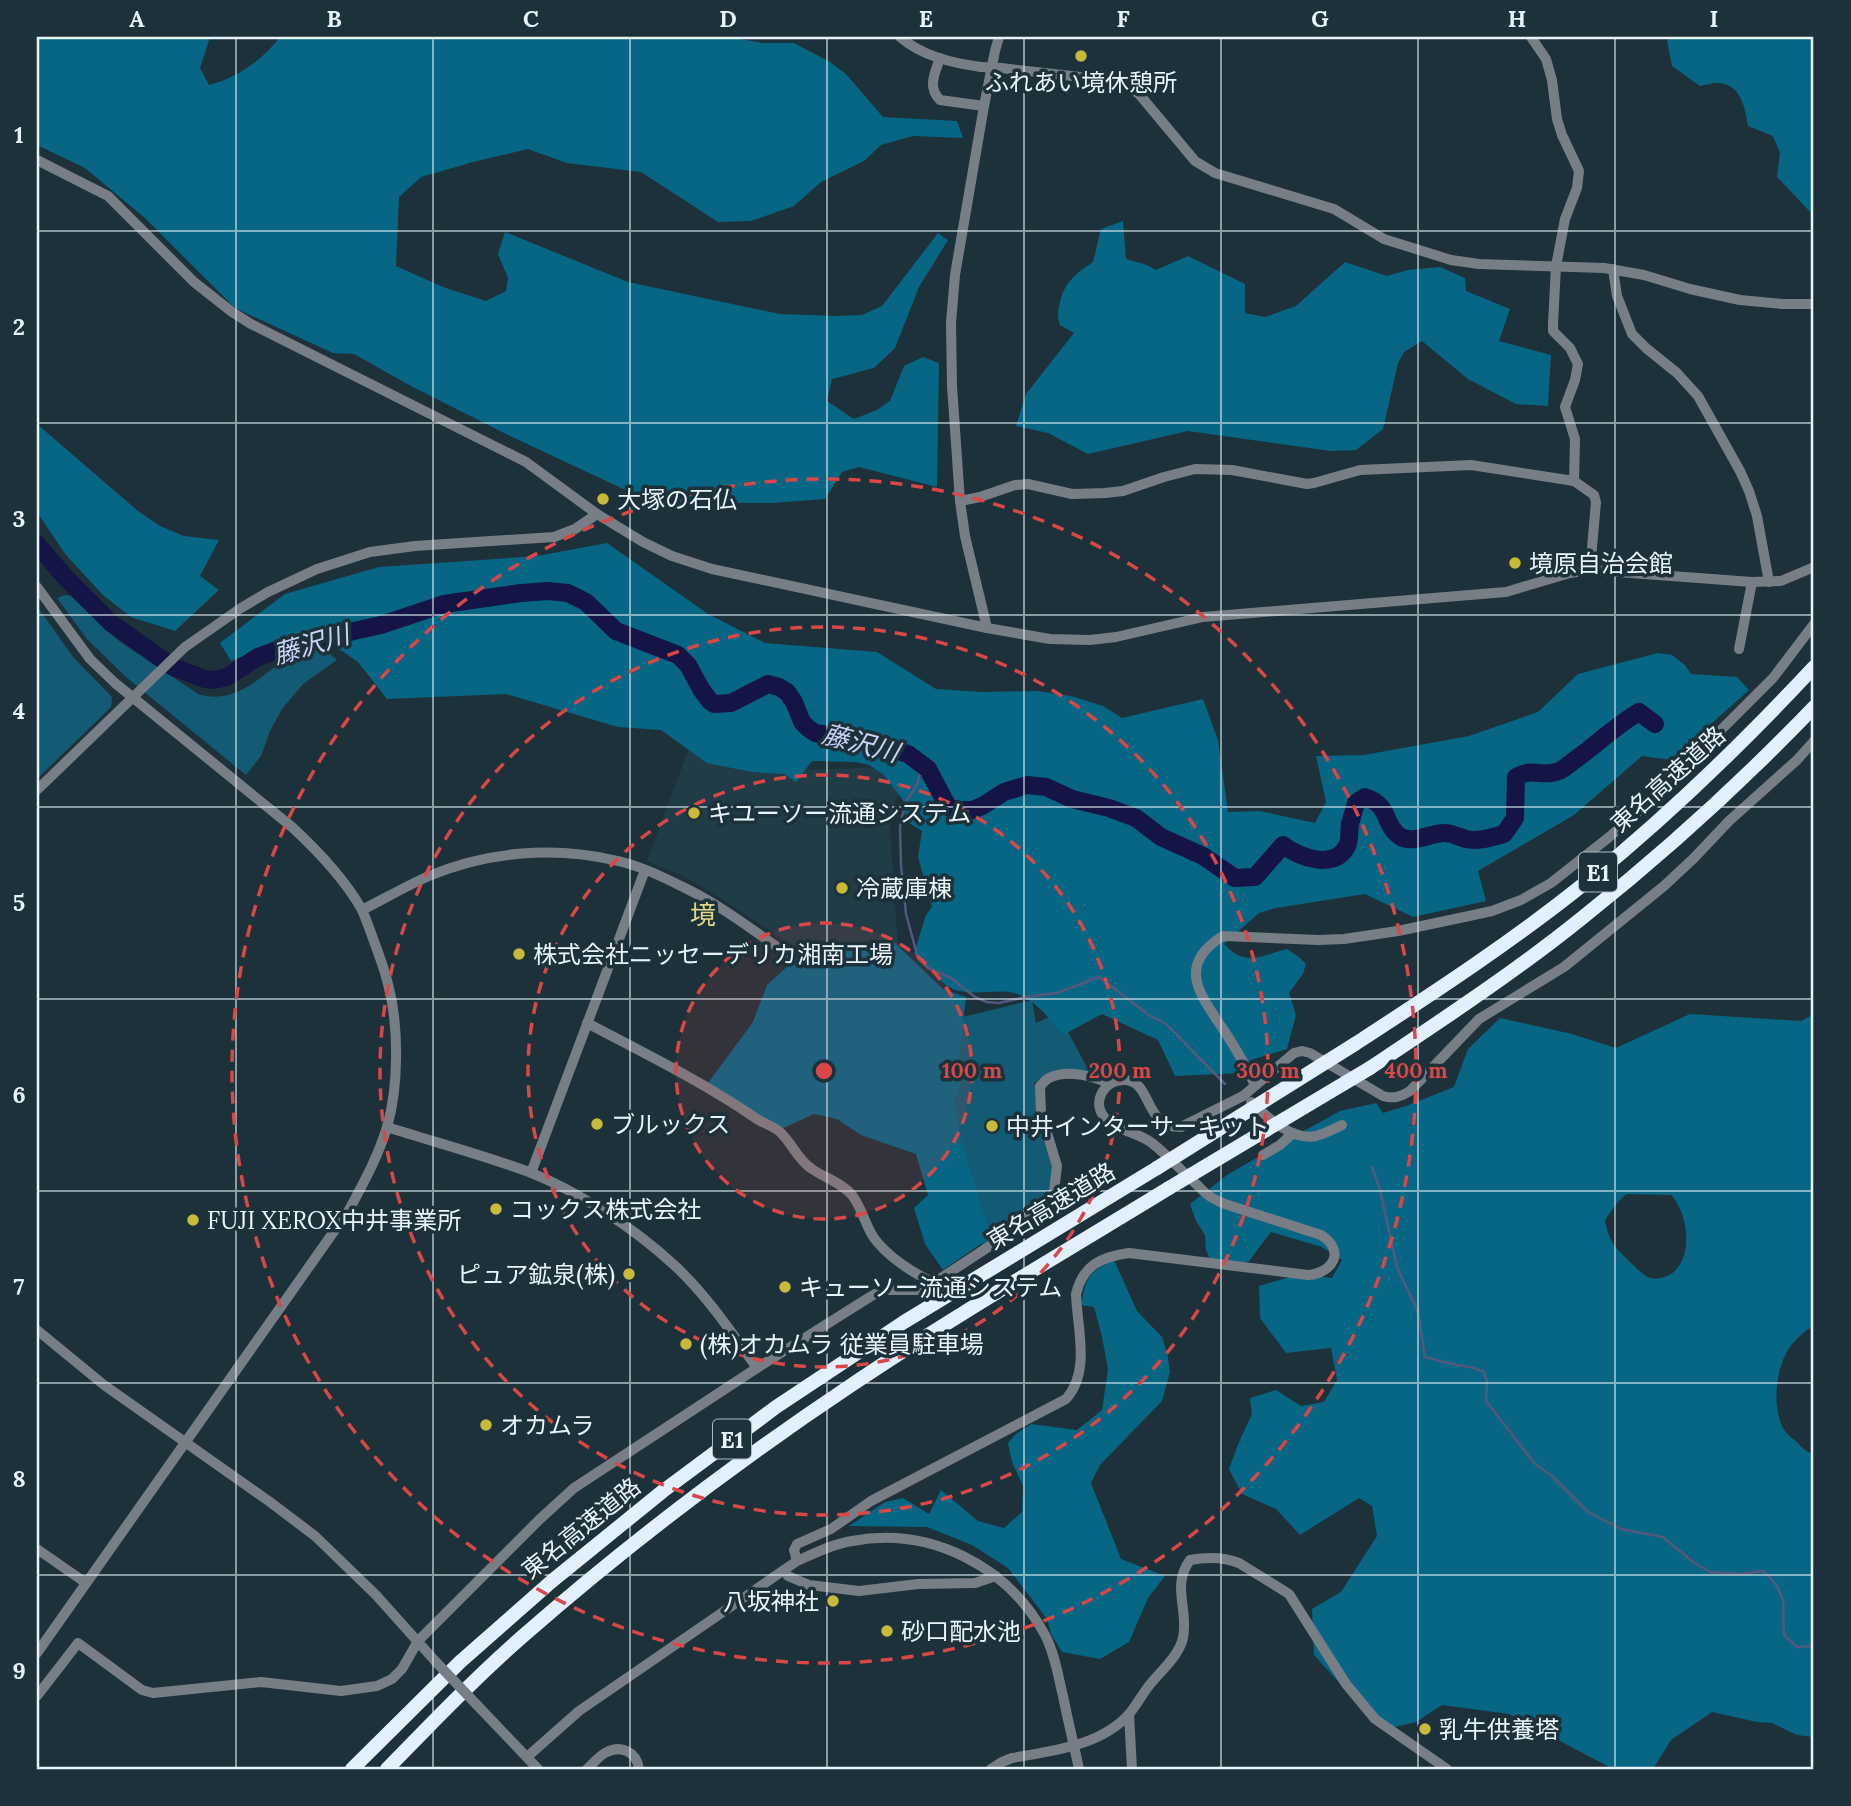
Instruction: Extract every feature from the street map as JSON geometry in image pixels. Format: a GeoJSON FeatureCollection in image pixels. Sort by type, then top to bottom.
{"type":"FeatureCollection","features":[{"type":"Feature","properties":{"kind":"highway","name":"東名高速道路"},"geometry":{"type":"LineString","coordinates":[[352,1769],[470,1653],[552,1580],[663,1491],[776,1407],[904,1322],[1355,1044],[1492,952],[1589,880],[1683,799],[1756,729],[1814,667]]}},
{"type":"Feature","properties":{"kind":"highway","name":"東名高速道路"},"geometry":{"type":"LineString","coordinates":[[387,1769],[522,1637],[604,1568],[726,1473],[850,1386],[1169,1188],[1370,1068],[1509,973],[1581,919],[1653,859],[1736,785],[1814,707]]}},
{"type":"Feature","properties":{"kind":"street"},"geometry":{"type":"LineString","coordinates":[[900,37],[940,58],[956,63],[1107,80],[1126,86],[1139,94],[1195,161],[1215,173],[1334,209],[1384,239],[1451,260],[1479,264],[1613,269],[1727,298],[1782,304],[1814,304]]}},
{"type":"Feature","properties":{"kind":"street"},"geometry":{"type":"LineString","coordinates":[[987,628],[965,536],[960,501],[952,386],[951,323],[955,275],[984,106],[999,37]]}},
{"type":"Feature","properties":{"kind":"street"},"geometry":{"type":"LineString","coordinates":[[1531,37],[1546,59],[1552,80],[1557,119],[1579,171],[1577,188],[1565,219],[1556,266],[1553,331],[1570,348],[1578,364],[1565,407],[1575,439],[1574,481]]}},
{"type":"Feature","properties":{"kind":"street"},"geometry":{"type":"LineString","coordinates":[[940,58],[933,81],[932,89],[935,95],[940,100],[984,106]]}},
{"type":"Feature","properties":{"kind":"street"},"geometry":{"type":"LineString","coordinates":[[37,160],[108,196],[194,282],[232,312],[284,342],[526,462],[597,514],[643,542],[672,556],[712,569],[987,628],[1050,639],[1090,640],[1116,637],[1203,617],[1506,592],[1570,573],[1590,570],[1769,582],[1781,581],[1814,567]]}},
{"type":"Feature","properties":{"kind":"street"},"geometry":{"type":"LineString","coordinates":[[1613,269],[1617,296],[1632,334],[1677,373],[1698,396],[1740,471],[1757,516],[1769,582]]}},
{"type":"Feature","properties":{"kind":"street"},"geometry":{"type":"LineString","coordinates":[[960,501],[1015,485],[1028,484],[1072,494],[1105,494],[1132,489],[1164,477],[1195,470],[1245,472],[1307,484],[1360,470],[1471,465],[1574,481],[1594,495],[1590,570]]}},
{"type":"Feature","properties":{"kind":"street"},"geometry":{"type":"LineString","coordinates":[[37,790],[185,647],[241,608],[317,569],[370,552],[415,546],[554,537],[575,529],[597,514]]}},
{"type":"Feature","properties":{"kind":"street"},"geometry":{"type":"LineString","coordinates":[[1739,649],[1752,582]]}},
{"type":"Feature","properties":{"kind":"street"},"geometry":{"type":"LineString","coordinates":[[37,587],[90,659],[115,683],[292,827],[341,879],[362,910],[389,985],[395,1063],[393,1096],[387,1127],[369,1172],[349,1210],[37,1653]]}},
{"type":"Feature","properties":{"kind":"street"},"geometry":{"type":"LineString","coordinates":[[1255,1085],[1242,1058],[1197,988],[1198,964],[1203,952],[1211,944],[1223,936],[1343,939],[1398,931],[1492,911],[1521,900],[1551,883],[1646,805],[1773,678],[1814,624]]}},
{"type":"Feature","properties":{"kind":"street"},"geometry":{"type":"LineString","coordinates":[[797,1561],[794,1550],[797,1544],[831,1529],[871,1501],[1066,1399],[1073,1391],[1080,1372],[1076,1294],[1084,1274],[1100,1261],[1129,1253],[1308,1275],[1318,1274],[1332,1264],[1334,1247],[1321,1235],[1211,1197],[1150,1141],[1114,1125],[1104,1117],[1100,1110],[1100,1100],[1102,1091],[1110,1084],[1124,1080],[1134,1083],[1158,1120],[1172,1127],[1181,1127],[1243,1096],[1294,1053],[1302,1051],[1310,1053],[1383,1096],[1401,1096],[1410,1091],[1479,1019],[1564,967],[1664,886],[1814,741]]}},
{"type":"Feature","properties":{"kind":"street"},"geometry":{"type":"LineString","coordinates":[[362,910],[429,876],[471,862],[529,852],[580,853],[620,861],[689,890],[790,956]]}},
{"type":"Feature","properties":{"kind":"street"},"geometry":{"type":"LineString","coordinates":[[531,1173],[645,870]]}},
{"type":"Feature","properties":{"kind":"street"},"geometry":{"type":"LineString","coordinates":[[587,1023],[721,1095],[783,1134],[793,1150],[811,1168],[844,1187],[854,1197],[875,1238],[888,1252],[917,1275],[933,1282]]}},
{"type":"Feature","properties":{"kind":"street"},"geometry":{"type":"LineString","coordinates":[[37,1696],[78,1643],[142,1690],[153,1693],[261,1682],[341,1690],[365,1689],[392,1679],[402,1669],[418,1641],[540,1518],[574,1488],[873,1295],[884,1290],[919,1290],[933,1282],[1002,1238],[1048,1200],[1054,1191],[1057,1166],[1041,1113],[1040,1086],[1049,1079],[1064,1075],[1084,1075],[1110,1084]]}},
{"type":"Feature","properties":{"kind":"street"},"geometry":{"type":"LineString","coordinates":[[1243,1096],[1272,1121],[1293,1133],[1313,1137],[1342,1125]]}},
{"type":"Feature","properties":{"kind":"street"},"geometry":{"type":"LineString","coordinates":[[387,1127],[531,1173],[581,1197],[674,1264],[720,1316],[757,1368]]}},
{"type":"Feature","properties":{"kind":"street"},"geometry":{"type":"LineString","coordinates":[[1263,1154],[1293,1133]]}},
{"type":"Feature","properties":{"kind":"street"},"geometry":{"type":"LineString","coordinates":[[37,1330],[104,1385],[315,1536],[358,1577],[538,1769]]}},
{"type":"Feature","properties":{"kind":"street"},"geometry":{"type":"LineString","coordinates":[[527,1757],[579,1711],[797,1561],[850,1541],[889,1538],[927,1542],[976,1562],[1006,1584],[1025,1604],[1045,1636],[1054,1658],[1079,1769]]}},
{"type":"Feature","properties":{"kind":"street"},"geometry":{"type":"LineString","coordinates":[[37,1549],[86,1583]]}},
{"type":"Feature","properties":{"kind":"street"},"geometry":{"type":"LineString","coordinates":[[991,1769],[1012,1758],[1081,1744],[1114,1727],[1129,1714],[1176,1653],[1182,1641],[1185,1625],[1180,1580],[1190,1560],[1200,1558],[1230,1559],[1289,1594],[1346,1684],[1375,1718],[1447,1769]]}},
{"type":"Feature","properties":{"kind":"street"},"geometry":{"type":"LineString","coordinates":[[784,1570],[788,1576],[810,1585],[859,1591],[918,1584],[975,1583],[996,1576]]}},
{"type":"Feature","properties":{"kind":"street"},"geometry":{"type":"LineString","coordinates":[[1129,1714],[1132,1769]]}},
{"type":"Feature","properties":{"kind":"street"},"geometry":{"type":"LineString","coordinates":[[587,1769],[605,1753],[622,1749],[631,1752],[638,1761],[639,1769]]}},
{"type":"Feature","properties":{"kind":"shaded area"},"geometry":{"type":"Polygon","coordinates":[[[37,37],[210,37],[200,68],[209,85],[248,67],[280,37],[728,37],[763,43],[794,43],[830,62],[846,74],[883,117],[957,121],[963,138],[913,136],[881,145],[864,161],[821,182],[794,206],[751,221],[718,222],[641,172],[567,163],[528,149],[421,177],[399,197],[396,266],[443,287],[486,301],[506,291],[508,278],[498,254],[505,232],[628,282],[780,314],[862,315],[882,306],[938,233],[948,240],[919,287],[895,348],[874,368],[832,379],[827,401],[854,419],[877,410],[890,401],[904,366],[923,357],[939,363],[937,487],[859,467],[842,472],[825,499],[772,503],[651,502],[508,435],[354,354],[333,353],[235,308],[145,218],[85,168],[37,145],[37,37]]]}},
{"type":"Feature","properties":{"kind":"shaded area"},"geometry":{"type":"Polygon","coordinates":[[[1669,37],[1814,37],[1814,216],[1777,177],[1780,153],[1773,136],[1748,126],[1740,98],[1732,87],[1717,83],[1700,86],[1672,66],[1667,41],[1669,37]]]}},
{"type":"Feature","properties":{"kind":"shaded area"},"geometry":{"type":"Polygon","coordinates":[[[1123,221],[1126,259],[1156,270],[1188,256],[1245,284],[1245,313],[1265,317],[1296,306],[1345,262],[1387,276],[1408,270],[1440,267],[1465,278],[1466,291],[1510,309],[1499,341],[1551,355],[1548,406],[1516,404],[1468,379],[1422,341],[1404,352],[1398,363],[1383,429],[1356,450],[1331,451],[1188,431],[1088,454],[1048,433],[1016,426],[1026,394],[1074,333],[1060,325],[1058,319],[1059,305],[1068,283],[1093,262],[1101,229],[1123,221]]]}},
{"type":"Feature","properties":{"kind":"shaded area"},"geometry":{"type":"Polygon","coordinates":[[[37,424],[138,511],[160,526],[184,536],[219,540],[200,576],[219,590],[175,631],[131,617],[103,595],[66,555],[37,512],[37,424]]]}},
{"type":"Feature","properties":{"kind":"shaded area"},"geometry":{"type":"Polygon","coordinates":[[[607,543],[708,614],[765,643],[877,652],[936,689],[1037,691],[1071,696],[1103,706],[1122,718],[1203,699],[1218,740],[1228,812],[1260,811],[1315,823],[1326,802],[1316,756],[1364,755],[1469,736],[1538,712],[1578,674],[1658,653],[1672,655],[1685,665],[1691,674],[1737,677],[1749,690],[1671,760],[1642,756],[1574,815],[1478,871],[1486,901],[1413,917],[1365,894],[1259,913],[1224,944],[1246,958],[1261,957],[1287,949],[1306,964],[1303,974],[1289,993],[1296,1015],[1287,1049],[1251,1060],[1243,1073],[1175,1076],[1158,1040],[1102,1014],[1063,1035],[1041,1010],[1021,995],[957,990],[931,972],[914,954],[926,915],[932,907],[918,857],[922,831],[906,821],[903,800],[883,774],[869,765],[812,761],[796,782],[784,774],[752,772],[707,763],[661,730],[618,727],[506,694],[387,699],[358,662],[311,630],[231,661],[220,643],[285,594],[379,567],[537,556],[607,543]]]}},
{"type":"Feature","properties":{"kind":"shaded area"},"geometry":{"type":"Polygon","coordinates":[[[71,596],[119,641],[198,694],[217,697],[234,693],[305,649],[324,650],[337,660],[303,684],[282,709],[261,756],[246,775],[126,677],[87,639],[57,598],[71,596]]]}},
{"type":"Feature","properties":{"kind":"shaded area"},"geometry":{"type":"Polygon","coordinates":[[[37,606],[73,657],[112,697],[111,707],[37,779],[37,606]]]}},
{"type":"Feature","properties":{"kind":"shaded area"},"geometry":{"type":"Polygon","coordinates":[[[693,737],[792,770],[887,767],[902,789],[892,807],[890,828],[898,946],[800,951],[687,878],[647,861],[693,737]]]}},
{"type":"Feature","properties":{"kind":"shaded area"},"geometry":{"type":"Polygon","coordinates":[[[895,943],[943,989],[966,997],[959,1058],[961,1064],[956,1080],[961,1084],[954,1101],[960,1137],[991,1237],[943,1270],[925,1244],[914,1208],[928,1195],[916,1154],[861,1135],[837,1119],[814,1114],[779,1130],[708,1083],[753,1022],[767,985],[811,945],[895,943]]]}},
{"type":"Feature","properties":{"kind":"shaded area","name":"中井インターサーキット"},"geometry":{"type":"Polygon","coordinates":[[[1032,1000],[1036,1023],[1058,1013],[1090,1073],[1052,1074],[1034,1083],[1042,1136],[1053,1166],[1049,1193],[1002,1234],[982,1247],[948,1174],[955,1019],[1032,1000]]]}},
{"type":"Feature","properties":{"kind":"shaded area"},"geometry":{"type":"Polygon","coordinates":[[[1690,1014],[1801,1021],[1814,1014],[1814,1326],[1800,1336],[1787,1351],[1779,1373],[1776,1398],[1780,1422],[1785,1431],[1814,1455],[1814,1737],[1797,1735],[1772,1723],[1712,1712],[1671,1740],[1653,1769],[1613,1769],[1509,1714],[1442,1705],[1416,1722],[1382,1730],[1314,1655],[1312,1609],[1341,1592],[1377,1536],[1372,1506],[1359,1498],[1300,1535],[1276,1509],[1242,1494],[1229,1469],[1252,1414],[1250,1398],[1276,1390],[1301,1406],[1324,1402],[1337,1380],[1331,1348],[1286,1353],[1260,1318],[1259,1286],[1300,1274],[1332,1278],[1342,1260],[1322,1247],[1271,1232],[1249,1261],[1232,1265],[1211,1262],[1206,1250],[1205,1235],[1190,1204],[1227,1175],[1340,1111],[1376,1103],[1383,1113],[1454,1087],[1468,1049],[1500,1018],[1572,1034],[1616,1048],[1690,1014]],[[1626,1194],[1605,1220],[1610,1239],[1616,1247],[1639,1271],[1651,1278],[1664,1277],[1676,1270],[1685,1250],[1685,1225],[1671,1195],[1626,1194]]]}},
{"type":"Feature","properties":{"kind":"shaded area"},"geometry":{"type":"Polygon","coordinates":[[[1114,1260],[1137,1311],[1162,1337],[1170,1372],[1162,1401],[1100,1465],[1091,1483],[1121,1559],[1165,1576],[1148,1598],[1129,1642],[1100,1659],[1062,1652],[1051,1634],[1047,1619],[1008,1568],[972,1545],[927,1527],[849,1526],[885,1502],[903,1498],[929,1514],[941,1490],[978,1521],[1004,1528],[1022,1512],[1023,1486],[1012,1462],[1008,1443],[1031,1424],[1077,1430],[1102,1410],[1108,1369],[1102,1337],[1094,1307],[1081,1305],[1093,1272],[1114,1260]]]}},
{"type":"Feature","properties":{"kind":"waterway","name":"藤沢川"},"geometry":{"type":"LineString","coordinates":[[37,544],[65,577],[111,623],[173,667],[214,680],[227,677],[258,657],[291,645],[381,625],[444,604],[521,593],[568,593],[586,602],[616,631],[678,655],[688,665],[701,689],[714,704],[731,703],[768,684],[787,692],[802,722],[815,733],[865,741],[908,754],[928,769],[947,805],[952,809],[973,810],[1004,792],[1027,785],[1046,787],[1072,799],[1136,818],[1161,837],[1203,856],[1235,878],[1255,877],[1283,845],[1298,854],[1316,859],[1325,860],[1341,854],[1348,844],[1356,803],[1365,797],[1379,805],[1391,827],[1406,839],[1444,833],[1476,840],[1504,834],[1515,818],[1516,777],[1528,773],[1553,773],[1561,770],[1639,712],[1655,724]]}},
{"type":"Feature","properties":{"kind":"waterway"},"geometry":{"type":"LineString","coordinates":[[921,764],[918,783],[908,799],[900,828],[906,914],[918,958],[928,968],[951,978],[975,997],[987,1002],[999,1003],[1057,993],[1099,977],[1149,1015],[1166,1024],[1225,1084]]}},
{"type":"Feature","properties":{"kind":"waterway"},"geometry":{"type":"LineString","coordinates":[[1372,1167],[1380,1190],[1397,1267],[1418,1312],[1425,1357],[1484,1372],[1487,1381],[1486,1401],[1534,1463],[1552,1476],[1588,1512],[1621,1529],[1663,1537],[1693,1562],[1710,1572],[1741,1574],[1764,1571],[1777,1586],[1783,1600],[1784,1635],[1797,1647],[1814,1646]]}},
{"type":"Feature","properties":{"kind":"place","name":"ふれあい境休憩所"},"geometry":{"type":"Point","coordinates":[1081,56]}},
{"type":"Feature","properties":{"kind":"place","name":"大塚の石仏"},"geometry":{"type":"Point","coordinates":[603,499]}},
{"type":"Feature","properties":{"kind":"place","name":"境原自治会館"},"geometry":{"type":"Point","coordinates":[1515,563]}},
{"type":"Feature","properties":{"kind":"place","name":"キユーソー流通システム"},"geometry":{"type":"Point","coordinates":[694,813]}},
{"type":"Feature","properties":{"kind":"place","name":"冷蔵庫棟"},"geometry":{"type":"Point","coordinates":[842,888]}},
{"type":"Feature","properties":{"kind":"place","name":"株式会社ニッセーデリカ湘南工場"},"geometry":{"type":"Point","coordinates":[519,954]}},
{"type":"Feature","properties":{"kind":"place","name":"ブルックス"},"geometry":{"type":"Point","coordinates":[597,1124]}},
{"type":"Feature","properties":{"kind":"place","name":"中井インターサーキット"},"geometry":{"type":"Point","coordinates":[992,1126]}},
{"type":"Feature","properties":{"kind":"place","name":"コックス株式会社"},"geometry":{"type":"Point","coordinates":[496,1209]}},
{"type":"Feature","properties":{"kind":"place","name":"FUJI XEROX中井事業所"},"geometry":{"type":"Point","coordinates":[193,1220]}},
{"type":"Feature","properties":{"kind":"place","name":"ピュア鉱泉(株)"},"geometry":{"type":"Point","coordinates":[629,1274]}},
{"type":"Feature","properties":{"kind":"place","name":"キューソー流通システム"},"geometry":{"type":"Point","coordinates":[785,1287]}},
{"type":"Feature","properties":{"kind":"place","name":"(株)オカムラ 従業員駐車場"},"geometry":{"type":"Point","coordinates":[686,1344]}},
{"type":"Feature","properties":{"kind":"place","name":"オカムラ"},"geometry":{"type":"Point","coordinates":[486,1425]}},
{"type":"Feature","properties":{"kind":"place","name":"八坂神社"},"geometry":{"type":"Point","coordinates":[833,1601]}},
{"type":"Feature","properties":{"kind":"place","name":"砂口配水池"},"geometry":{"type":"Point","coordinates":[887,1631]}},
{"type":"Feature","properties":{"kind":"place","name":"乳牛供養塔"},"geometry":{"type":"Point","coordinates":[1425,1729]}},
{"type":"Feature","properties":{"kind":"district","name":"境"},"geometry":{"type":"Point","coordinates":[703,914]}}]}
